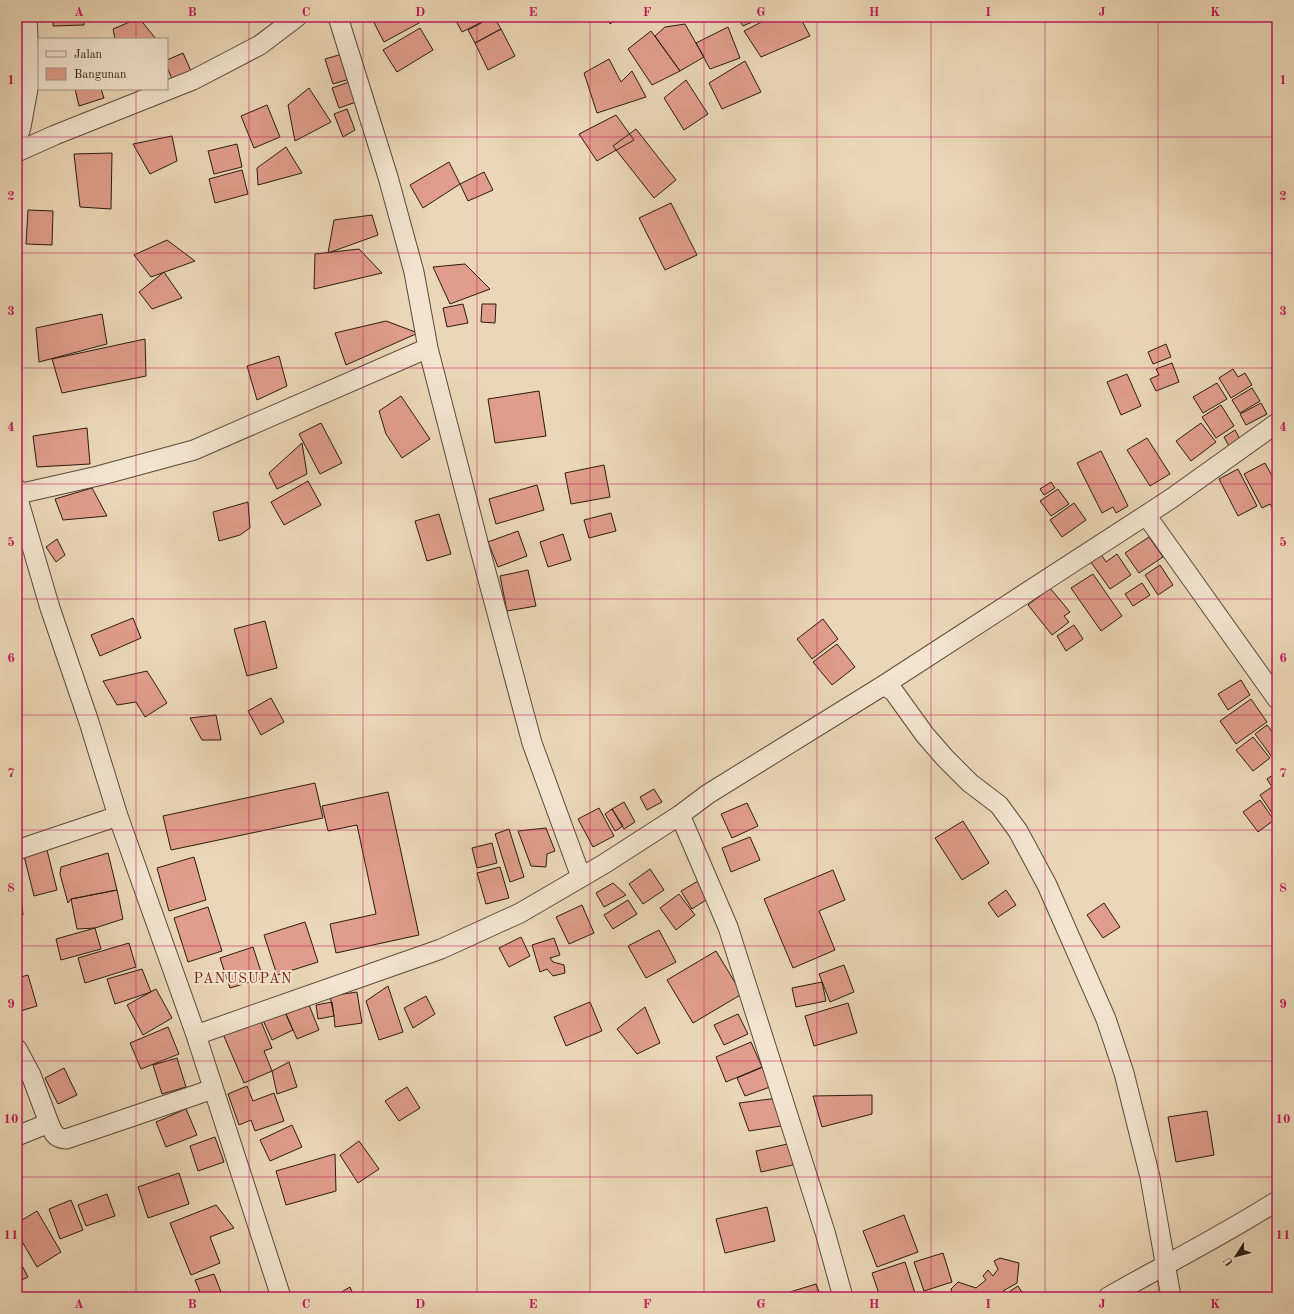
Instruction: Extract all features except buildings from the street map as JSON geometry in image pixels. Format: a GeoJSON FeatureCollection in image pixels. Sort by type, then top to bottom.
{"type":"FeatureCollection","features":[{"type":"Feature","properties":{"kind":"street"},"geometry":{"type":"LineString","coordinates":[[17,139],[21,128],[27,17]]}},
{"type":"Feature","properties":{"kind":"street"},"geometry":{"type":"LineString","coordinates":[[168,90],[193,80],[260,45],[297,17]]}},
{"type":"Feature","properties":{"kind":"street"},"geometry":{"type":"LineString","coordinates":[[338,17],[392,192],[414,272],[428,348],[532,743],[581,877]]}},
{"type":"Feature","properties":{"kind":"street"},"geometry":{"type":"LineString","coordinates":[[17,152],[55,135],[168,90]]}},
{"type":"Feature","properties":{"kind":"street"},"geometry":{"type":"LineString","coordinates":[[281,1297],[196,1035],[118,816],[89,722],[50,608],[17,492],[98,476],[194,450],[428,348]]}},
{"type":"Feature","properties":{"kind":"street"},"geometry":{"type":"LineString","coordinates":[[196,1035],[441,949],[520,912],[581,877],[680,815],[708,794],[884,685],[1172,498],[1277,423]]}},
{"type":"Feature","properties":{"kind":"street"},"geometry":{"type":"LineString","coordinates":[[1146,515],[1277,698]]}},
{"type":"Feature","properties":{"kind":"street"},"geometry":{"type":"LineString","coordinates":[[884,685],[894,692],[925,735],[945,758],[970,783],[999,804],[1018,831],[1047,885],[1106,1019],[1124,1073],[1150,1177],[1171,1297]]}},
{"type":"Feature","properties":{"kind":"street"},"geometry":{"type":"LineString","coordinates":[[680,815],[728,928],[823,1225],[842,1297]]}},
{"type":"Feature","properties":{"kind":"street"},"geometry":{"type":"LineString","coordinates":[[17,850],[118,816]]}},
{"type":"Feature","properties":{"kind":"street"},"geometry":{"type":"LineString","coordinates":[[17,1049],[31,1075],[48,1124],[59,1138],[66,1139],[213,1089]]}},
{"type":"Feature","properties":{"kind":"street"},"geometry":{"type":"LineString","coordinates":[[17,1136],[48,1124]]}},
{"type":"Feature","properties":{"kind":"street"},"geometry":{"type":"LineString","coordinates":[[1108,1297],[1234,1228],[1277,1201]]}},
{"type":"Feature","properties":{"kind":"district","name":"PANUSUPAN"},"geometry":{"type":"Point","coordinates":[243,979]}}]}
